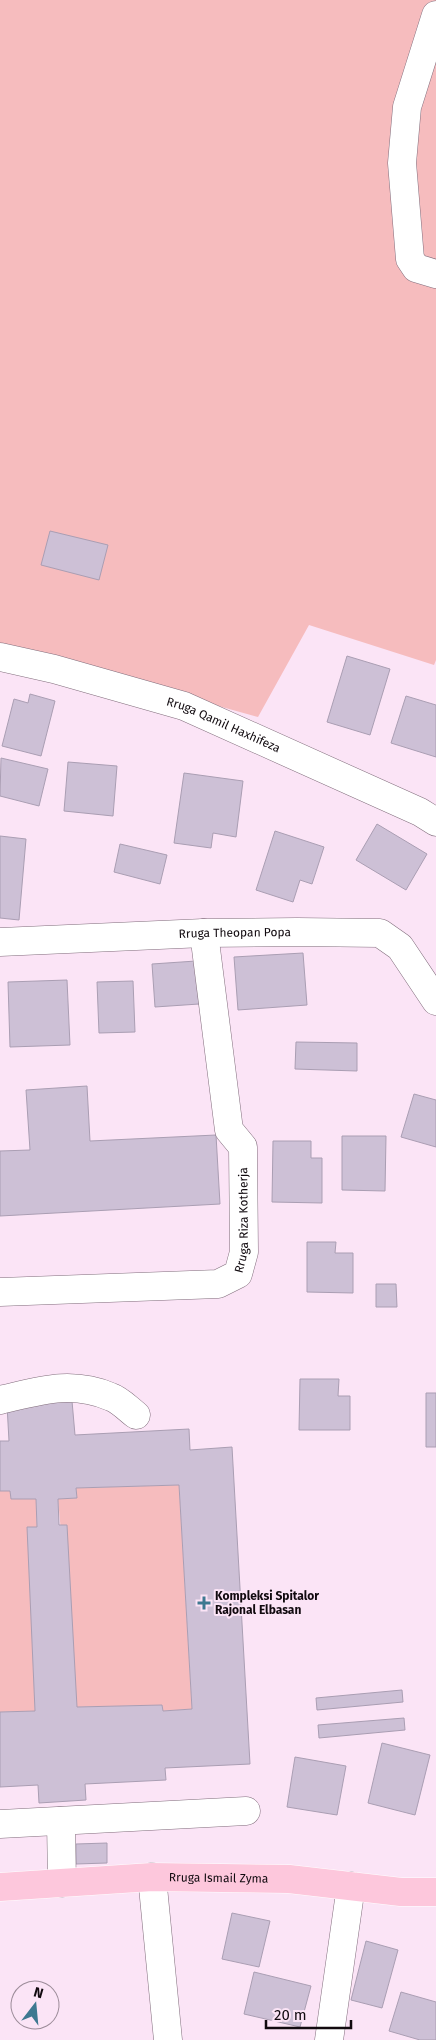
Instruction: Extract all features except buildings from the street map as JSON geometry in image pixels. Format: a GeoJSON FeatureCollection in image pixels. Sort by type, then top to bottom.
{"type":"FeatureCollection","features":[{"type":"Feature","properties":{"kind":"main road","name":"Rruga Ismail Zyma"},"geometry":{"type":"LineString","coordinates":[[0,1888],[152,1877],[289,1879],[401,1892],[436,1892]]}},
{"type":"Feature","properties":{"kind":"street"},"geometry":{"type":"LineString","coordinates":[[436,14],[407,107],[402,163],[410,259],[416,268],[436,274]]}},
{"type":"Feature","properties":{"kind":"street","name":"Rruga Qamil Haxhifeza"},"geometry":{"type":"LineString","coordinates":[[0,657],[54,669],[184,706],[420,812],[436,822]]}},
{"type":"Feature","properties":{"kind":"street","name":"Rruga Theopan Popa"},"geometry":{"type":"LineString","coordinates":[[0,942],[204,933],[380,933],[400,947],[436,1001]]}},
{"type":"Feature","properties":{"kind":"street","name":"Rruga Riza Kotherja"},"geometry":{"type":"LineString","coordinates":[[0,1292],[218,1284],[238,1274],[244,1252],[243,1147],[229,1130],[204,933]]}},
{"type":"Feature","properties":{"kind":"street"},"geometry":{"type":"LineString","coordinates":[[0,1400],[49,1389],[77,1387],[112,1397],[136,1415]]}},
{"type":"Feature","properties":{"kind":"street"},"geometry":{"type":"LineString","coordinates":[[0,1824],[246,1811]]}},
{"type":"Feature","properties":{"kind":"street"},"geometry":{"type":"LineString","coordinates":[[61,1821],[62,1883]]}},
{"type":"Feature","properties":{"kind":"street"},"geometry":{"type":"LineString","coordinates":[[152,1877],[168,2040]]}},
{"type":"Feature","properties":{"kind":"street"},"geometry":{"type":"LineString","coordinates":[[329,2040],[351,1886]]}},
{"type":"Feature","properties":{"kind":"shaded area"},"geometry":{"type":"Polygon","coordinates":[[[0,0],[436,0],[436,660],[434,665],[309,625],[258,717],[0,645],[0,0]]]}},
{"type":"Feature","properties":{"kind":"shaded area"},"geometry":{"type":"Polygon","coordinates":[[[179,1485],[192,1709],[163,1711],[162,1705],[77,1707],[58,1499],[77,1498],[76,1488],[179,1485]]]}},
{"type":"Feature","properties":{"kind":"shaded area"},"geometry":{"type":"Polygon","coordinates":[[[0,1491],[10,1491],[11,1499],[36,1499],[37,1527],[28,1527],[35,1711],[0,1712],[0,1491]]]}},
{"type":"Feature","properties":{"kind":"place","name":"Kompleksi Spitalor Rajonal Elbasan"},"geometry":{"type":"Point","coordinates":[204,1603]}}]}
